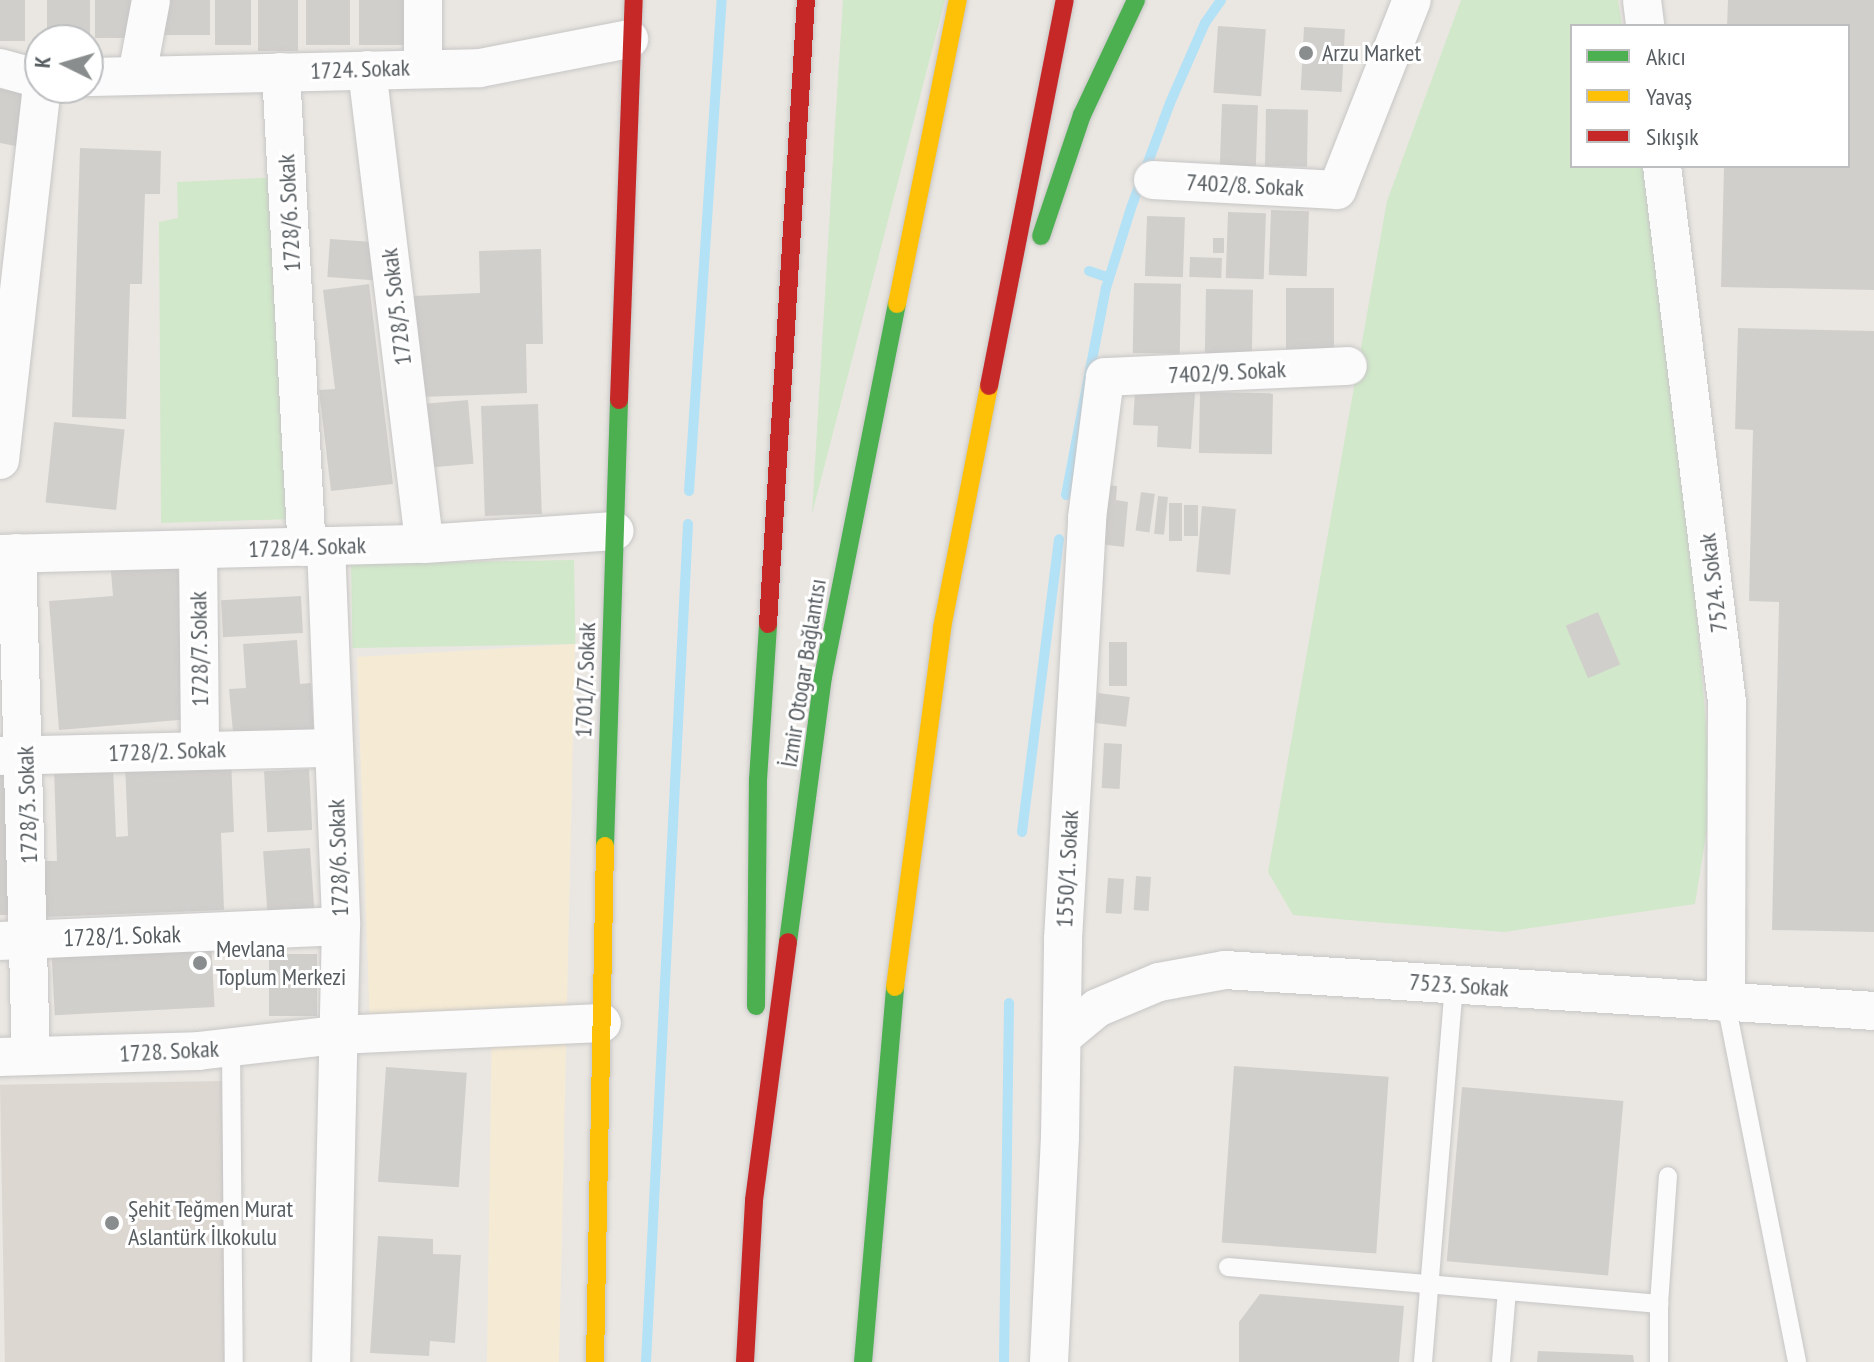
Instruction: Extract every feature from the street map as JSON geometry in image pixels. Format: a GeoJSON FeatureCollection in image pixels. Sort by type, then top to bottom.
{"type":"FeatureCollection","features":[{"type":"Feature","properties":{"kind":"main road","name":"1701/7. Sokak"},"geometry":{"type":"LineString","coordinates":[[595,1362],[629,39],[634,0]]}},
{"type":"Feature","properties":{"kind":"main road"},"geometry":{"type":"LineString","coordinates":[[754,1200],[758,780],[806,0]]}},
{"type":"Feature","properties":{"kind":"main road","name":"İzmir Otogar Bağlantısı"},"geometry":{"type":"LineString","coordinates":[[745,1362],[754,1200],[823,677],[958,0]]}},
{"type":"Feature","properties":{"kind":"main road"},"geometry":{"type":"LineString","coordinates":[[863,1362],[902,906],[942,628],[1065,0]]}},
{"type":"Feature","properties":{"kind":"main road"},"geometry":{"type":"LineString","coordinates":[[985,397],[1082,115],[1136,0]]}},
{"type":"Feature","properties":{"kind":"street"},"geometry":{"type":"LineString","coordinates":[[137,75],[151,0]]}},
{"type":"Feature","properties":{"kind":"street"},"geometry":{"type":"LineString","coordinates":[[423,0],[423,67]]}},
{"type":"Feature","properties":{"kind":"street","name":"7402/8. Sokak"},"geometry":{"type":"LineString","coordinates":[[1153,180],[1337,190],[1412,0]]}},
{"type":"Feature","properties":{"kind":"street"},"geometry":{"type":"LineString","coordinates":[[1642,0],[1645,24]]}},
{"type":"Feature","properties":{"kind":"street","name":"1724. Sokak"},"geometry":{"type":"LineString","coordinates":[[104,76],[480,68],[629,39]]}},
{"type":"Feature","properties":{"kind":"street"},"geometry":{"type":"LineString","coordinates":[[0,68],[24,75]]}},
{"type":"Feature","properties":{"kind":"street","name":"1728/5. Sokak"},"geometry":{"type":"LineString","coordinates":[[367,70],[424,544]]}},
{"type":"Feature","properties":{"kind":"street","name":"1728/6. Sokak"},"geometry":{"type":"LineString","coordinates":[[281,72],[334,748],[341,926],[331,1362]]}},
{"type":"Feature","properties":{"kind":"street"},"geometry":{"type":"LineString","coordinates":[[0,460],[40,104]]}},
{"type":"Feature","properties":{"kind":"street","name":"7524. Sokak"},"geometry":{"type":"LineString","coordinates":[[1662,168],[1727,702],[1726,1003]]}},
{"type":"Feature","properties":{"kind":"street","name":"7402/9. Sokak"},"geometry":{"type":"LineString","coordinates":[[1105,377],[1348,366]]}},
{"type":"Feature","properties":{"kind":"street","name":"1550/1. Sokak"},"geometry":{"type":"LineString","coordinates":[[1049,1362],[1087,518],[1105,377]]}},
{"type":"Feature","properties":{"kind":"street","name":"1728/4. Sokak"},"geometry":{"type":"LineString","coordinates":[[8,554],[424,544],[615,531]]}},
{"type":"Feature","properties":{"kind":"street","name":"1728/7. Sokak"},"geometry":{"type":"LineString","coordinates":[[198,550],[200,749]]}},
{"type":"Feature","properties":{"kind":"street","name":"1728/3. Sokak"},"geometry":{"type":"LineString","coordinates":[[8,554],[16,1057]]}},
{"type":"Feature","properties":{"kind":"street","name":"1728/2. Sokak"},"geometry":{"type":"LineString","coordinates":[[13,756],[334,748]]}},
{"type":"Feature","properties":{"kind":"street","name":"1728/1. Sokak"},"geometry":{"type":"LineString","coordinates":[[16,940],[341,926]]}},
{"type":"Feature","properties":{"kind":"street","name":"7523. Sokak"},"geometry":{"type":"LineString","coordinates":[[1062,1037],[1097,1008],[1188,973],[1225,970],[1874,1011]]}},
{"type":"Feature","properties":{"kind":"street","name":"1728. Sokak"},"geometry":{"type":"LineString","coordinates":[[16,1057],[231,1048],[337,1035],[602,1023]]}},
{"type":"Feature","properties":{"kind":"lane"},"geometry":{"type":"LineString","coordinates":[[1423,1362],[1454,985]]}},
{"type":"Feature","properties":{"kind":"lane"},"geometry":{"type":"LineString","coordinates":[[1726,1003],[1797,1362]]}},
{"type":"Feature","properties":{"kind":"lane"},"geometry":{"type":"LineString","coordinates":[[231,1048],[234,1362]]}},
{"type":"Feature","properties":{"kind":"lane"},"geometry":{"type":"LineString","coordinates":[[1659,1362],[1659,1304],[1668,1176]]}},
{"type":"Feature","properties":{"kind":"lane"},"geometry":{"type":"LineString","coordinates":[[1228,1267],[1659,1304]]}},
{"type":"Feature","properties":{"kind":"lane"},"geometry":{"type":"LineString","coordinates":[[1501,1362],[1507,1291]]}},
{"type":"Feature","properties":{"kind":"shaded area","name":"Şehit Teğmen Murat Aslantürk İlkokulu"},"geometry":{"type":"Polygon","coordinates":[[[222,1081],[227,1362],[5,1362],[0,1085],[222,1081]]]}},
{"type":"Feature","properties":{"kind":"green space"},"geometry":{"type":"Polygon","coordinates":[[[843,0],[945,0],[812,514],[834,142],[843,0]]]}},
{"type":"Feature","properties":{"kind":"green space"},"geometry":{"type":"Polygon","coordinates":[[[1461,0],[1618,0],[1622,24],[1570,24],[1570,168],[1644,168],[1692,556],[1712,797],[1695,904],[1504,932],[1293,915],[1268,872],[1387,201],[1461,0]]]}},
{"type":"Feature","properties":{"kind":"green space"},"geometry":{"type":"Polygon","coordinates":[[[279,177],[293,519],[161,523],[159,222],[178,218],[177,182],[279,177]]]}},
{"type":"Feature","properties":{"kind":"green space"},"geometry":{"type":"Polygon","coordinates":[[[574,560],[575,644],[352,648],[351,564],[574,560]]]}},
{"type":"Feature","properties":{"kind":"sand"},"geometry":{"type":"Polygon","coordinates":[[[575,644],[559,1362],[487,1362],[492,1014],[370,1028],[357,657],[575,644]]]}},
{"type":"Feature","properties":{"kind":"building"},"geometry":{"type":"Polygon","coordinates":[[[0,0],[25,0],[24,41],[0,41],[0,0]]]}},
{"type":"Feature","properties":{"kind":"building"},"geometry":{"type":"Polygon","coordinates":[[[47,0],[90,0],[90,24],[47,24],[47,0]]]}},
{"type":"Feature","properties":{"kind":"building"},"geometry":{"type":"Polygon","coordinates":[[[95,0],[140,0],[140,38],[104,38],[104,24],[95,24],[95,0]]]}},
{"type":"Feature","properties":{"kind":"building"},"geometry":{"type":"Polygon","coordinates":[[[158,0],[210,0],[210,35],[158,35],[158,0]]]}},
{"type":"Feature","properties":{"kind":"building"},"geometry":{"type":"Polygon","coordinates":[[[215,0],[251,0],[251,45],[215,45],[215,0]]]}},
{"type":"Feature","properties":{"kind":"building"},"geometry":{"type":"Polygon","coordinates":[[[258,0],[298,0],[298,51],[258,51],[258,0]]]}},
{"type":"Feature","properties":{"kind":"building"},"geometry":{"type":"Polygon","coordinates":[[[306,0],[350,0],[350,45],[306,45],[306,0]]]}},
{"type":"Feature","properties":{"kind":"building"},"geometry":{"type":"Polygon","coordinates":[[[359,0],[404,0],[404,45],[359,45],[359,0]]]}},
{"type":"Feature","properties":{"kind":"building"},"geometry":{"type":"Polygon","coordinates":[[[1728,0],[1874,0],[1874,290],[1721,287],[1724,168],[1850,168],[1850,24],[1727,24],[1728,0]]]}},
{"type":"Feature","properties":{"kind":"building"},"geometry":{"type":"Polygon","coordinates":[[[1218,26],[1266,29],[1261,96],[1213,93],[1218,26]]]}},
{"type":"Feature","properties":{"kind":"building"},"geometry":{"type":"Polygon","coordinates":[[[1304,27],[1345,29],[1342,92],[1301,90],[1304,27]]]}},
{"type":"Feature","properties":{"kind":"building"},"geometry":{"type":"Polygon","coordinates":[[[0,89],[24,92],[24,104],[33,104],[26,148],[0,143],[0,89]]]}},
{"type":"Feature","properties":{"kind":"building"},"geometry":{"type":"Polygon","coordinates":[[[1222,104],[1258,105],[1256,167],[1220,166],[1222,104]]]}},
{"type":"Feature","properties":{"kind":"building"},"geometry":{"type":"Polygon","coordinates":[[[1266,109],[1308,110],[1307,167],[1265,166],[1266,109]]]}},
{"type":"Feature","properties":{"kind":"building"},"geometry":{"type":"Polygon","coordinates":[[[80,148],[161,151],[160,194],[145,194],[142,284],[130,284],[126,419],[72,417],[80,148]]]}},
{"type":"Feature","properties":{"kind":"building"},"geometry":{"type":"Polygon","coordinates":[[[1271,210],[1309,211],[1307,276],[1269,275],[1271,210]]]}},
{"type":"Feature","properties":{"kind":"building"},"geometry":{"type":"Polygon","coordinates":[[[1228,212],[1266,213],[1264,279],[1226,278],[1228,212]]]}},
{"type":"Feature","properties":{"kind":"building"},"geometry":{"type":"Polygon","coordinates":[[[1147,216],[1185,217],[1183,277],[1145,276],[1147,216]]]}},
{"type":"Feature","properties":{"kind":"building"},"geometry":{"type":"Polygon","coordinates":[[[1213,238],[1224,238],[1224,253],[1213,253],[1213,238]]]}},
{"type":"Feature","properties":{"kind":"building"},"geometry":{"type":"Polygon","coordinates":[[[330,239],[387,243],[384,281],[327,277],[330,239]]]}},
{"type":"Feature","properties":{"kind":"building"},"geometry":{"type":"Polygon","coordinates":[[[541,249],[543,344],[526,344],[527,393],[422,397],[413,296],[480,293],[479,251],[541,249]]]}},
{"type":"Feature","properties":{"kind":"building"},"geometry":{"type":"Polygon","coordinates":[[[1190,257],[1222,258],[1221,278],[1189,277],[1190,257]]]}},
{"type":"Feature","properties":{"kind":"building"},"geometry":{"type":"Polygon","coordinates":[[[1134,283],[1181,284],[1180,354],[1133,353],[1134,283]]]}},
{"type":"Feature","properties":{"kind":"building"},"geometry":{"type":"Polygon","coordinates":[[[369,284],[393,484],[331,491],[319,390],[335,389],[323,290],[369,284]]]}},
{"type":"Feature","properties":{"kind":"building"},"geometry":{"type":"Polygon","coordinates":[[[1286,288],[1334,288],[1334,357],[1286,357],[1286,288]]]}},
{"type":"Feature","properties":{"kind":"building"},"geometry":{"type":"Polygon","coordinates":[[[1206,289],[1253,290],[1252,360],[1205,359],[1206,289]]]}},
{"type":"Feature","properties":{"kind":"building"},"geometry":{"type":"Polygon","coordinates":[[[1738,328],[1874,331],[1874,932],[1772,930],[1779,602],[1749,601],[1753,430],[1735,429],[1738,328]]]}},
{"type":"Feature","properties":{"kind":"building"},"geometry":{"type":"Polygon","coordinates":[[[1135,390],[1195,393],[1191,449],[1157,447],[1158,426],[1133,425],[1135,390]]]}},
{"type":"Feature","properties":{"kind":"building"},"geometry":{"type":"Polygon","coordinates":[[[1200,392],[1273,393],[1272,454],[1199,453],[1200,392]]]}},
{"type":"Feature","properties":{"kind":"building"},"geometry":{"type":"Polygon","coordinates":[[[468,400],[474,464],[425,468],[419,404],[468,400]]]}},
{"type":"Feature","properties":{"kind":"building"},"geometry":{"type":"Polygon","coordinates":[[[538,404],[542,514],[485,516],[481,406],[538,404]]]}},
{"type":"Feature","properties":{"kind":"building"},"geometry":{"type":"Polygon","coordinates":[[[54,422],[125,429],[116,510],[46,503],[54,422]]]}},
{"type":"Feature","properties":{"kind":"building"},"geometry":{"type":"Polygon","coordinates":[[[1105,485],[1117,486],[1116,500],[1128,502],[1124,547],[1099,544],[1105,485]]]}},
{"type":"Feature","properties":{"kind":"building"},"geometry":{"type":"Polygon","coordinates":[[[1141,492],[1155,494],[1149,533],[1136,531],[1141,492]]]}},
{"type":"Feature","properties":{"kind":"building"},"geometry":{"type":"Polygon","coordinates":[[[1158,496],[1168,497],[1164,535],[1154,534],[1158,496]]]}},
{"type":"Feature","properties":{"kind":"building"},"geometry":{"type":"Polygon","coordinates":[[[1169,503],[1182,503],[1182,541],[1169,541],[1169,503]]]}},
{"type":"Feature","properties":{"kind":"building"},"geometry":{"type":"Polygon","coordinates":[[[1184,505],[1198,505],[1198,536],[1184,536],[1184,505]]]}},
{"type":"Feature","properties":{"kind":"building"},"geometry":{"type":"Polygon","coordinates":[[[1202,506],[1236,509],[1230,575],[1196,572],[1202,506]]]}},
{"type":"Feature","properties":{"kind":"building"},"geometry":{"type":"Polygon","coordinates":[[[177,555],[191,719],[59,730],[49,601],[113,596],[110,560],[177,555]]]}},
{"type":"Feature","properties":{"kind":"building"},"geometry":{"type":"Polygon","coordinates":[[[301,596],[303,633],[223,637],[221,600],[301,596]]]}},
{"type":"Feature","properties":{"kind":"building"},"geometry":{"type":"Polygon","coordinates":[[[1598,612],[1620,664],[1588,678],[1566,626],[1598,612]]]}},
{"type":"Feature","properties":{"kind":"building"},"geometry":{"type":"Polygon","coordinates":[[[297,640],[300,684],[311,683],[314,737],[234,743],[229,689],[246,688],[243,644],[297,640]]]}},
{"type":"Feature","properties":{"kind":"building"},"geometry":{"type":"Polygon","coordinates":[[[1109,642],[1127,642],[1127,686],[1109,686],[1109,642]]]}},
{"type":"Feature","properties":{"kind":"building"},"geometry":{"type":"Polygon","coordinates":[[[1098,693],[1130,697],[1126,727],[1094,723],[1098,693]]]}},
{"type":"Feature","properties":{"kind":"building"},"geometry":{"type":"Polygon","coordinates":[[[1104,743],[1122,744],[1120,789],[1102,788],[1104,743]]]}},
{"type":"Feature","properties":{"kind":"building"},"geometry":{"type":"Polygon","coordinates":[[[231,758],[234,832],[221,833],[224,910],[44,917],[42,861],[57,861],[54,769],[113,767],[116,837],[128,836],[125,763],[231,758]]]}},
{"type":"Feature","properties":{"kind":"building"},"geometry":{"type":"Polygon","coordinates":[[[309,769],[312,830],[267,832],[264,771],[309,769]]]}},
{"type":"Feature","properties":{"kind":"building"},"geometry":{"type":"Polygon","coordinates":[[[0,772],[11,772],[14,915],[0,915],[0,772]]]}},
{"type":"Feature","properties":{"kind":"building"},"geometry":{"type":"Polygon","coordinates":[[[310,848],[315,914],[268,917],[263,851],[310,848]]]}},
{"type":"Feature","properties":{"kind":"building"},"geometry":{"type":"Polygon","coordinates":[[[1136,876],[1151,877],[1149,911],[1134,910],[1136,876]]]}},
{"type":"Feature","properties":{"kind":"building"},"geometry":{"type":"Polygon","coordinates":[[[1108,878],[1124,879],[1122,914],[1106,913],[1108,878]]]}},
{"type":"Feature","properties":{"kind":"building"},"geometry":{"type":"Polygon","coordinates":[[[211,939],[215,1007],[55,1015],[51,947],[211,939]]]}},
{"type":"Feature","properties":{"kind":"building"},"geometry":{"type":"Polygon","coordinates":[[[269,954],[317,954],[317,1016],[269,1016],[269,954]]]}},
{"type":"Feature","properties":{"kind":"building"},"geometry":{"type":"Polygon","coordinates":[[[1234,1066],[1389,1077],[1376,1253],[1222,1243],[1234,1066]]]}},
{"type":"Feature","properties":{"kind":"building"},"geometry":{"type":"Polygon","coordinates":[[[386,1067],[467,1073],[459,1187],[378,1182],[386,1067]]]}},
{"type":"Feature","properties":{"kind":"building"},"geometry":{"type":"Polygon","coordinates":[[[1462,1087],[1623,1101],[1608,1275],[1447,1261],[1462,1087]]]}},
{"type":"Feature","properties":{"kind":"building"},"geometry":{"type":"Polygon","coordinates":[[[378,1236],[433,1239],[433,1254],[461,1255],[455,1343],[430,1341],[429,1356],[370,1353],[378,1236]]]}},
{"type":"Feature","properties":{"kind":"building"},"geometry":{"type":"Polygon","coordinates":[[[1260,1294],[1404,1306],[1399,1362],[1239,1362],[1239,1322],[1260,1294]]]}},
{"type":"Feature","properties":{"kind":"building"},"geometry":{"type":"Polygon","coordinates":[[[1538,1351],[1633,1355],[1634,1362],[1537,1362],[1538,1351]]]}},
{"type":"Feature","properties":{"kind":"waterway"},"geometry":{"type":"LineString","coordinates":[[689,491],[722,0]]}},
{"type":"Feature","properties":{"kind":"waterway"},"geometry":{"type":"LineString","coordinates":[[1066,495],[1106,288],[1131,208],[1170,103],[1205,23],[1221,0]]}},
{"type":"Feature","properties":{"kind":"waterway"},"geometry":{"type":"LineString","coordinates":[[1089,271],[1109,278]]}},
{"type":"Feature","properties":{"kind":"waterway"},"geometry":{"type":"LineString","coordinates":[[646,1362],[688,524]]}},
{"type":"Feature","properties":{"kind":"waterway"},"geometry":{"type":"LineString","coordinates":[[1022,832],[1059,539]]}},
{"type":"Feature","properties":{"kind":"waterway"},"geometry":{"type":"LineString","coordinates":[[1004,1362],[1009,1003]]}},
{"type":"Feature","properties":{"kind":"traffic: fast"},"geometry":{"type":"LineString","coordinates":[[1041,236],[1082,115],[1136,0]]}},
{"type":"Feature","properties":{"kind":"traffic: fast"},"geometry":{"type":"LineString","coordinates":[[788,942],[823,677],[897,304]]}},
{"type":"Feature","properties":{"kind":"traffic: fast"},"geometry":{"type":"LineString","coordinates":[[605,846],[619,400]]}},
{"type":"Feature","properties":{"kind":"traffic: fast"},"geometry":{"type":"LineString","coordinates":[[756,1006],[758,780],[768,624]]}},
{"type":"Feature","properties":{"kind":"traffic: fast"},"geometry":{"type":"LineString","coordinates":[[863,1362],[895,987]]}},
{"type":"Feature","properties":{"kind":"traffic: slow"},"geometry":{"type":"LineString","coordinates":[[897,304],[958,0]]}},
{"type":"Feature","properties":{"kind":"traffic: slow"},"geometry":{"type":"LineString","coordinates":[[895,987],[942,628],[989,386]]}},
{"type":"Feature","properties":{"kind":"traffic: slow"},"geometry":{"type":"LineString","coordinates":[[595,1362],[605,846]]}},
{"type":"Feature","properties":{"kind":"traffic: jam"},"geometry":{"type":"LineString","coordinates":[[619,400],[634,0]]}},
{"type":"Feature","properties":{"kind":"traffic: jam"},"geometry":{"type":"LineString","coordinates":[[768,624],[806,0]]}},
{"type":"Feature","properties":{"kind":"traffic: jam"},"geometry":{"type":"LineString","coordinates":[[989,386],[1065,0]]}},
{"type":"Feature","properties":{"kind":"traffic: jam"},"geometry":{"type":"LineString","coordinates":[[745,1362],[754,1200],[788,942]]}},
{"type":"Feature","properties":{"kind":"place","name":"Arzu Market"},"geometry":{"type":"Point","coordinates":[1306,53]}},
{"type":"Feature","properties":{"kind":"place","name":"Mevlana Toplum Merkezi"},"geometry":{"type":"Point","coordinates":[200,963]}},
{"type":"Feature","properties":{"kind":"place","name":"Şehit Teğmen Murat Aslantürk İlkokulu"},"geometry":{"type":"Point","coordinates":[112,1223]}}]}
